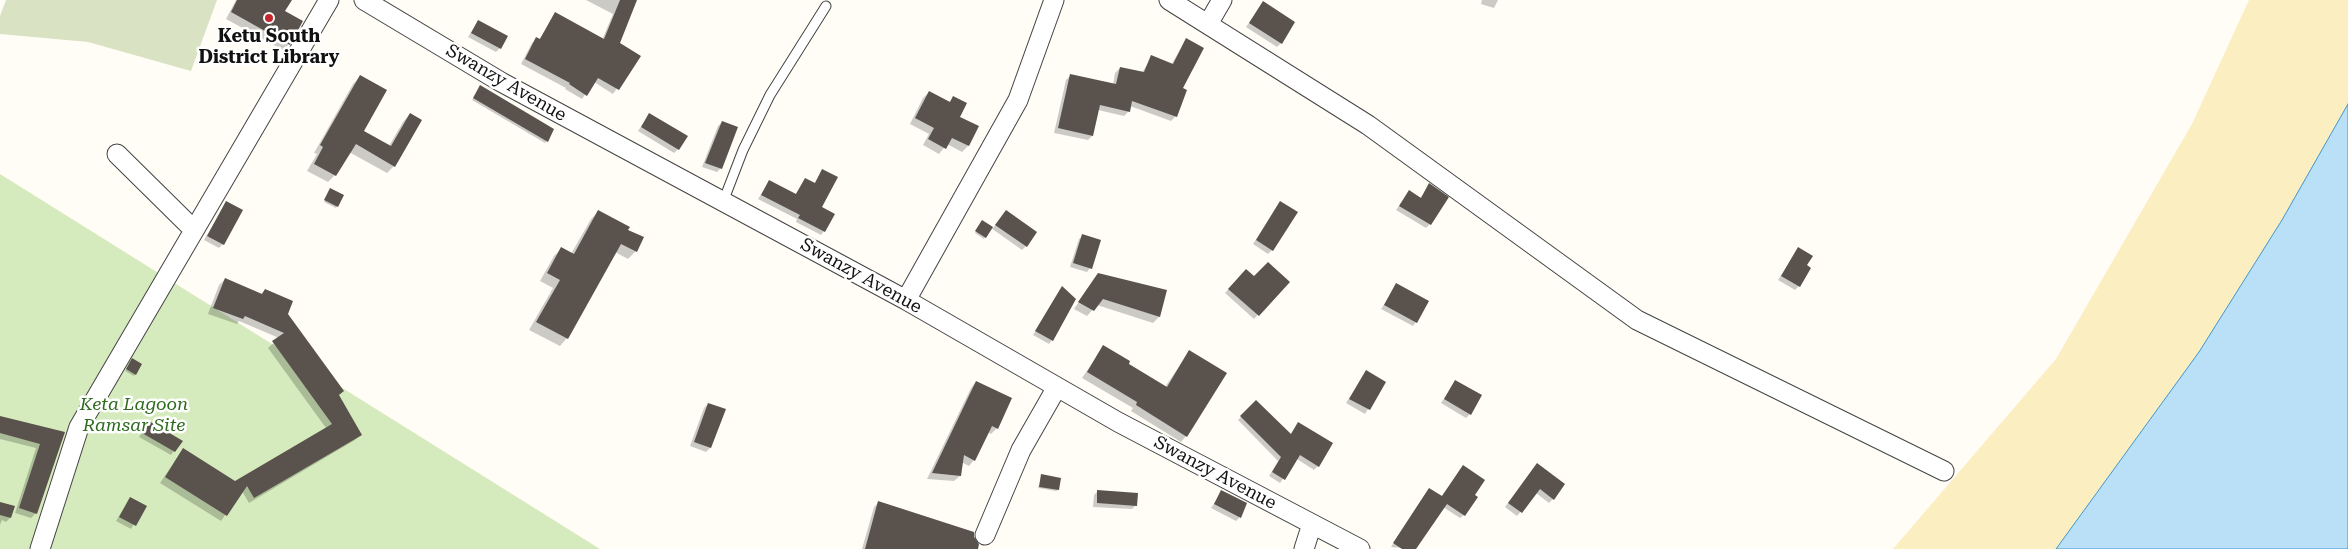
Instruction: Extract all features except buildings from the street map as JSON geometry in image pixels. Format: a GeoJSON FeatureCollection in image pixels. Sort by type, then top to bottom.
{"type":"FeatureCollection","features":[{"type":"Feature","properties":{"kind":"street"},"geometry":{"type":"LineString","coordinates":[[40,549],[79,427],[329,0]]}},
{"type":"Feature","properties":{"kind":"street","name":"Swanzy Avenue"},"geometry":{"type":"LineString","coordinates":[[364,0],[501,82],[906,300],[1118,422],[1360,549]]}},
{"type":"Feature","properties":{"kind":"street"},"geometry":{"type":"LineString","coordinates":[[906,300],[1018,100],[1054,0]]}},
{"type":"Feature","properties":{"kind":"street"},"geometry":{"type":"LineString","coordinates":[[1169,0],[1368,126],[1637,320],[1944,471]]}},
{"type":"Feature","properties":{"kind":"street"},"geometry":{"type":"LineString","coordinates":[[1208,24],[1222,0]]}},
{"type":"Feature","properties":{"kind":"street"},"geometry":{"type":"LineString","coordinates":[[118,154],[194,230]]}},
{"type":"Feature","properties":{"kind":"street"},"geometry":{"type":"LineString","coordinates":[[985,535],[1022,450],[1057,387]]}},
{"type":"Feature","properties":{"kind":"street"},"geometry":{"type":"LineString","coordinates":[[1304,549],[1312,524]]}},
{"type":"Feature","properties":{"kind":"lane"},"geometry":{"type":"LineString","coordinates":[[723,202],[743,150],[770,95],[826,6]]}},
{"type":"Feature","properties":{"kind":"green space"},"geometry":{"type":"Polygon","coordinates":[[[6,0],[217,0],[191,71],[88,42],[0,34],[0,16],[6,0]]]}},
{"type":"Feature","properties":{"kind":"green space","name":"Keta Lagoon Ramsar Site"},"geometry":{"type":"Polygon","coordinates":[[[0,174],[600,549],[0,549],[0,174]]]}},
{"type":"Feature","properties":{"kind":"sand"},"geometry":{"type":"Polygon","coordinates":[[[2249,0],[2348,0],[2348,104],[2282,220],[2199,352],[2056,549],[1893,549],[2056,359],[2192,124],[2249,0]]]}},
{"type":"Feature","properties":{"kind":"water"},"geometry":{"type":"Polygon","coordinates":[[[2348,104],[2348,549],[2056,549],[2199,352],[2282,220],[2348,104]]]}},
{"type":"Feature","properties":{"kind":"place","name":"Ketu South District Library"},"geometry":{"type":"Point","coordinates":[269,18]}}]}
